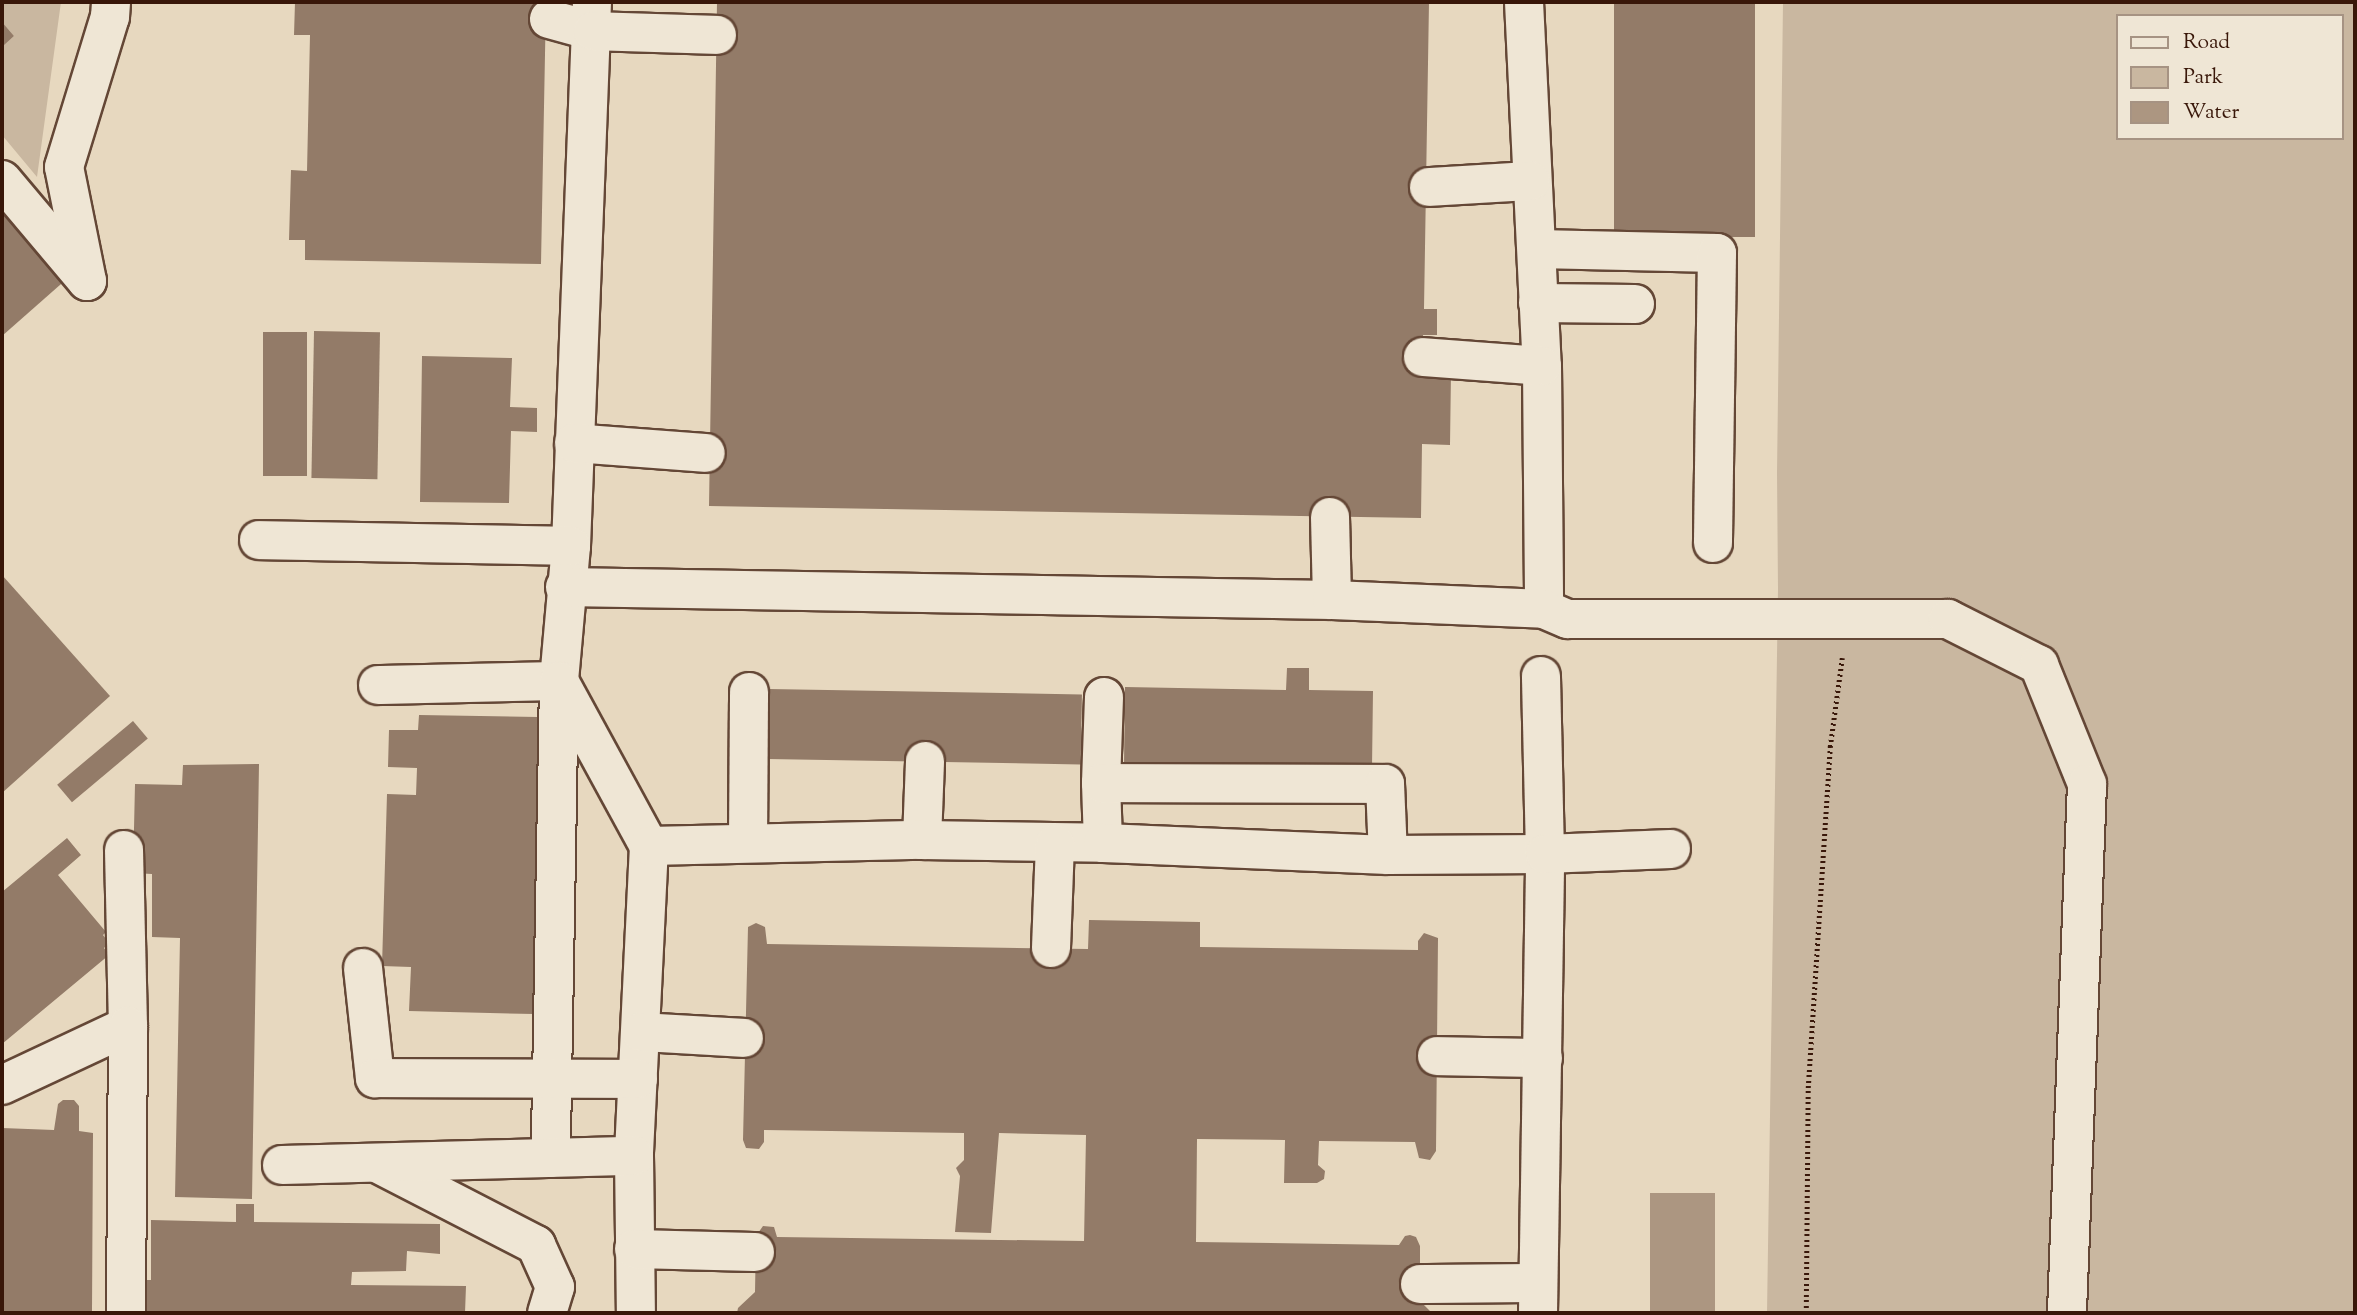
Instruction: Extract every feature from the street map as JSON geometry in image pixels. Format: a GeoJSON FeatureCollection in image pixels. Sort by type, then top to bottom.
{"type":"FeatureCollection","features":[{"type":"Feature","properties":{"kind":"lane"},"geometry":{"type":"LineString","coordinates":[[2,180],[87,281],[64,167],[110,17],[111,2]]}},
{"type":"Feature","properties":{"kind":"lane"},"geometry":{"type":"LineString","coordinates":[[1524,2],[1542,366],[1544,609]]}},
{"type":"Feature","properties":{"kind":"lane"},"geometry":{"type":"LineString","coordinates":[[549,19],[592,16],[717,35]]}},
{"type":"Feature","properties":{"kind":"lane"},"geometry":{"type":"LineString","coordinates":[[551,1158],[559,681],[565,587],[571,546],[592,16]]}},
{"type":"Feature","properties":{"kind":"lane"},"geometry":{"type":"LineString","coordinates":[[1429,187],[1531,181]]}},
{"type":"Feature","properties":{"kind":"lane"},"geometry":{"type":"LineString","coordinates":[[1537,249],[1717,253],[1713,542]]}},
{"type":"Feature","properties":{"kind":"lane"},"geometry":{"type":"LineString","coordinates":[[1538,303],[1635,304]]}},
{"type":"Feature","properties":{"kind":"lane"},"geometry":{"type":"LineString","coordinates":[[1423,357],[1542,366]]}},
{"type":"Feature","properties":{"kind":"lane"},"geometry":{"type":"LineString","coordinates":[[574,443],[706,453]]}},
{"type":"Feature","properties":{"kind":"lane"},"geometry":{"type":"LineString","coordinates":[[1330,517],[1332,600]]}},
{"type":"Feature","properties":{"kind":"lane"},"geometry":{"type":"LineString","coordinates":[[259,540],[571,546]]}},
{"type":"Feature","properties":{"kind":"lane"},"geometry":{"type":"LineString","coordinates":[[565,587],[1332,600],[1544,609],[1568,619],[1948,619],[2039,665],[2087,784],[2067,1313]]}},
{"type":"Feature","properties":{"kind":"lane"},"geometry":{"type":"LineString","coordinates":[[1420,1284],[1538,1298],[1545,854],[1541,676]]}},
{"type":"Feature","properties":{"kind":"lane"},"geometry":{"type":"LineString","coordinates":[[378,685],[559,681]]}},
{"type":"Feature","properties":{"kind":"lane"},"geometry":{"type":"LineString","coordinates":[[559,681],[649,846],[635,1156],[636,1313]]}},
{"type":"Feature","properties":{"kind":"lane"},"geometry":{"type":"LineString","coordinates":[[748,842],[749,692]]}},
{"type":"Feature","properties":{"kind":"lane"},"geometry":{"type":"LineString","coordinates":[[1103,843],[1101,783],[1104,696]]}},
{"type":"Feature","properties":{"kind":"lane"},"geometry":{"type":"LineString","coordinates":[[922,840],[925,761]]}},
{"type":"Feature","properties":{"kind":"lane"},"geometry":{"type":"LineString","coordinates":[[1101,783],[1385,784],[1388,855]]}},
{"type":"Feature","properties":{"kind":"lane"},"geometry":{"type":"LineString","coordinates":[[649,846],[922,840],[1103,843],[1388,855],[1545,854],[1671,849]]}},
{"type":"Feature","properties":{"kind":"lane"},"geometry":{"type":"LineString","coordinates":[[1051,948],[1055,844]]}},
{"type":"Feature","properties":{"kind":"lane"},"geometry":{"type":"LineString","coordinates":[[124,850],[128,1026],[126,1313]]}},
{"type":"Feature","properties":{"kind":"lane"},"geometry":{"type":"LineString","coordinates":[[363,968],[375,1078],[552,1081],[638,1079]]}},
{"type":"Feature","properties":{"kind":"lane"},"geometry":{"type":"LineString","coordinates":[[2,1085],[128,1026]]}},
{"type":"Feature","properties":{"kind":"lane"},"geometry":{"type":"LineString","coordinates":[[641,1032],[744,1038]]}},
{"type":"Feature","properties":{"kind":"lane"},"geometry":{"type":"LineString","coordinates":[[1437,1056],[1543,1058]]}},
{"type":"Feature","properties":{"kind":"lane"},"geometry":{"type":"LineString","coordinates":[[282,1165],[635,1156]]}},
{"type":"Feature","properties":{"kind":"lane"},"geometry":{"type":"LineString","coordinates":[[377,1163],[536,1245],[555,1287],[547,1313]]}},
{"type":"Feature","properties":{"kind":"lane"},"geometry":{"type":"LineString","coordinates":[[634,1249],[755,1252]]}},
{"type":"Feature","properties":{"kind":"path"},"geometry":{"type":"LineString","coordinates":[[1806,1313],[1808,1088],[1830,747],[1847,618]]}},
{"type":"Feature","properties":{"kind":"green space"},"geometry":{"type":"Polygon","coordinates":[[[2,2],[61,2],[37,177],[2,135],[2,47],[14,36],[2,22],[2,2]]]}},
{"type":"Feature","properties":{"kind":"green space"},"geometry":{"type":"Polygon","coordinates":[[[1783,2],[2355,2],[2355,1313],[1767,1313],[1778,589],[1783,2]]]}},
{"type":"Feature","properties":{"kind":"water"},"geometry":{"type":"Polygon","coordinates":[[[1650,1193],[1715,1193],[1715,1312],[1650,1312],[1650,1193]]]}},
{"type":"Feature","properties":{"kind":"building"},"geometry":{"type":"Polygon","coordinates":[[[295,2],[546,2],[541,264],[305,260],[305,240],[289,240],[291,170],[307,171],[310,35],[294,35],[295,2]]]}},
{"type":"Feature","properties":{"kind":"building"},"geometry":{"type":"Polygon","coordinates":[[[717,2],[1429,2],[1424,309],[1437,309],[1437,335],[1423,335],[1423,372],[1451,372],[1450,445],[1422,444],[1421,518],[709,506],[717,2]]]}},
{"type":"Feature","properties":{"kind":"building"},"geometry":{"type":"Polygon","coordinates":[[[1614,2],[1755,2],[1755,237],[1614,237],[1614,2]]]}},
{"type":"Feature","properties":{"kind":"building"},"geometry":{"type":"Polygon","coordinates":[[[2,22],[14,36],[2,47],[2,22]]]}},
{"type":"Feature","properties":{"kind":"building"},"geometry":{"type":"Polygon","coordinates":[[[2,202],[69,277],[2,336],[2,202]]]}},
{"type":"Feature","properties":{"kind":"building"},"geometry":{"type":"Polygon","coordinates":[[[314,331],[380,332],[377,479],[311,478],[314,331]]]}},
{"type":"Feature","properties":{"kind":"building"},"geometry":{"type":"Polygon","coordinates":[[[263,332],[307,332],[307,476],[263,476],[263,332]]]}},
{"type":"Feature","properties":{"kind":"building"},"geometry":{"type":"Polygon","coordinates":[[[422,356],[512,358],[510,407],[537,408],[537,432],[511,431],[509,503],[420,502],[422,356]]]}},
{"type":"Feature","properties":{"kind":"building"},"geometry":{"type":"Polygon","coordinates":[[[2,575],[110,696],[2,793],[2,575]]]}},
{"type":"Feature","properties":{"kind":"building"},"geometry":{"type":"Polygon","coordinates":[[[1287,668],[1309,668],[1309,690],[1373,691],[1372,768],[1124,765],[1125,687],[1286,690],[1287,668]]]}},
{"type":"Feature","properties":{"kind":"building"},"geometry":{"type":"Polygon","coordinates":[[[769,689],[1082,694],[1081,764],[768,759],[769,689]]]}},
{"type":"Feature","properties":{"kind":"building"},"geometry":{"type":"Polygon","coordinates":[[[419,715],[538,717],[534,1014],[409,1011],[411,967],[382,966],[387,794],[416,795],[417,768],[388,767],[389,730],[418,730],[419,715]]]}},
{"type":"Feature","properties":{"kind":"building"},"geometry":{"type":"Polygon","coordinates":[[[133,721],[148,739],[72,802],[57,785],[133,721]]]}},
{"type":"Feature","properties":{"kind":"building"},"geometry":{"type":"Polygon","coordinates":[[[259,764],[252,1199],[175,1197],[180,938],[152,937],[152,874],[133,873],[135,784],[182,785],[183,765],[259,764]]]}},
{"type":"Feature","properties":{"kind":"building"},"geometry":{"type":"Polygon","coordinates":[[[67,838],[81,855],[58,875],[106,932],[103,935],[109,943],[104,948],[109,955],[2,1044],[2,892],[67,838]]]}},
{"type":"Feature","properties":{"kind":"building"},"geometry":{"type":"Polygon","coordinates":[[[1089,920],[1200,922],[1200,947],[1418,950],[1418,941],[1424,933],[1438,938],[1436,1151],[1430,1160],[1419,1158],[1415,1142],[1319,1141],[1318,1165],[1325,1171],[1324,1179],[1317,1183],[1284,1183],[1285,1140],[1197,1139],[1196,1242],[1399,1245],[1405,1236],[1410,1235],[1416,1237],[1420,1246],[1420,1301],[1432,1313],[737,1313],[738,1308],[755,1292],[756,1236],[763,1226],[774,1227],[777,1237],[1084,1241],[1086,1135],[999,1133],[991,1233],[955,1232],[960,1176],[956,1168],[964,1160],[964,1133],[764,1130],[764,1142],[759,1149],[746,1148],[743,1140],[748,927],[756,923],[765,927],[767,944],[1088,949],[1089,920]]]}},
{"type":"Feature","properties":{"kind":"building"},"geometry":{"type":"Polygon","coordinates":[[[63,1100],[74,1100],[79,1106],[79,1131],[93,1133],[92,1313],[2,1313],[2,1128],[54,1130],[58,1104],[63,1100]]]}},
{"type":"Feature","properties":{"kind":"building"},"geometry":{"type":"Polygon","coordinates":[[[236,1204],[254,1204],[254,1222],[440,1224],[440,1254],[407,1251],[406,1271],[352,1272],[351,1285],[466,1286],[465,1313],[144,1313],[145,1280],[151,1280],[151,1220],[236,1222],[236,1204]]]}}]}
